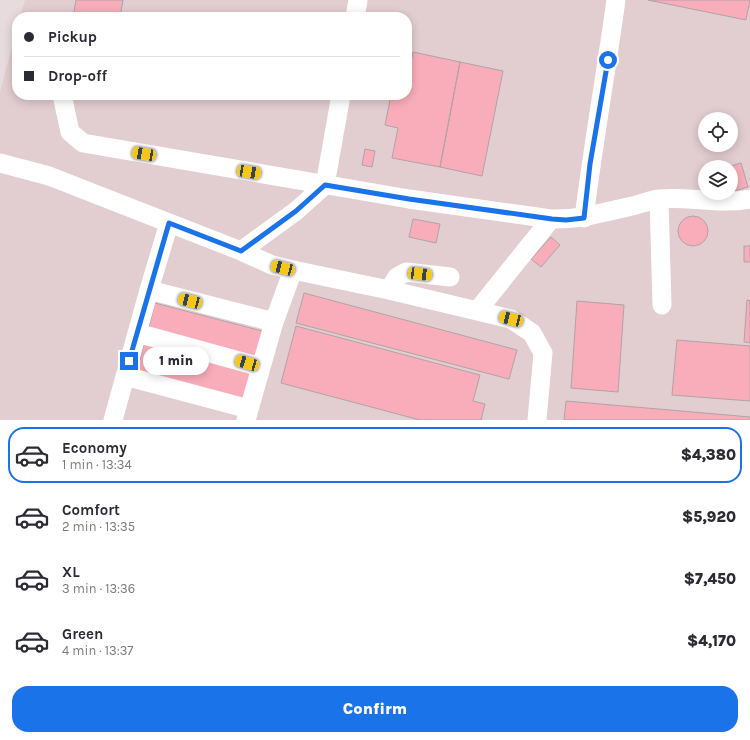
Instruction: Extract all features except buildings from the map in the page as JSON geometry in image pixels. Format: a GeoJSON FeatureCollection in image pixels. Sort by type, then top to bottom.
{"type":"FeatureCollection","features":[{"type":"Feature","properties":{"kind":"street"},"geometry":{"type":"LineString","coordinates":[[356,12],[358,0]]}},
{"type":"Feature","properties":{"kind":"street"},"geometry":{"type":"LineString","coordinates":[[584,218],[590,164],[616,0]]}},
{"type":"Feature","properties":{"kind":"street"},"geometry":{"type":"LineString","coordinates":[[63,100],[70,132],[83,143],[409,199],[566,220],[584,218],[658,199],[724,202],[750,200]]}},
{"type":"Feature","properties":{"kind":"street"},"geometry":{"type":"LineString","coordinates":[[241,251],[296,211],[325,185],[340,100]]}},
{"type":"Feature","properties":{"kind":"street"},"geometry":{"type":"LineString","coordinates":[[0,163],[49,176],[241,251],[272,265],[389,290],[511,319],[532,333],[543,353],[537,420]]}},
{"type":"Feature","properties":{"kind":"street"},"geometry":{"type":"LineString","coordinates":[[658,199],[662,305]]}},
{"type":"Feature","properties":{"kind":"street"},"geometry":{"type":"LineString","coordinates":[[477,311],[552,219]]}},
{"type":"Feature","properties":{"kind":"street"},"geometry":{"type":"LineString","coordinates":[[116,419],[124,376],[169,223]]}},
{"type":"Feature","properties":{"kind":"street"},"geometry":{"type":"LineString","coordinates":[[124,376],[248,414],[274,322],[293,270]]}},
{"type":"Feature","properties":{"kind":"street"},"geometry":{"type":"LineString","coordinates":[[389,290],[397,277],[406,272],[450,277]]}},
{"type":"Feature","properties":{"kind":"street"},"geometry":{"type":"LineString","coordinates":[[149,290],[274,322]]}},
{"type":"Feature","properties":{"kind":"street"},"geometry":{"type":"LineString","coordinates":[[137,332],[261,367]]}},
{"type":"Feature","properties":{"kind":"shaded area"},"geometry":{"type":"Polygon","coordinates":[[[25,0],[750,0],[750,420],[0,420],[0,92],[12,47],[12,100],[412,100],[412,12],[21,12],[25,0]]]}},
{"type":"Feature","properties":{"kind":"route"},"geometry":{"type":"LineString","coordinates":[[129,361],[169,223],[241,251],[296,211],[325,185],[409,199],[552,219],[566,220],[584,218],[590,164],[608,60]]}}]}
